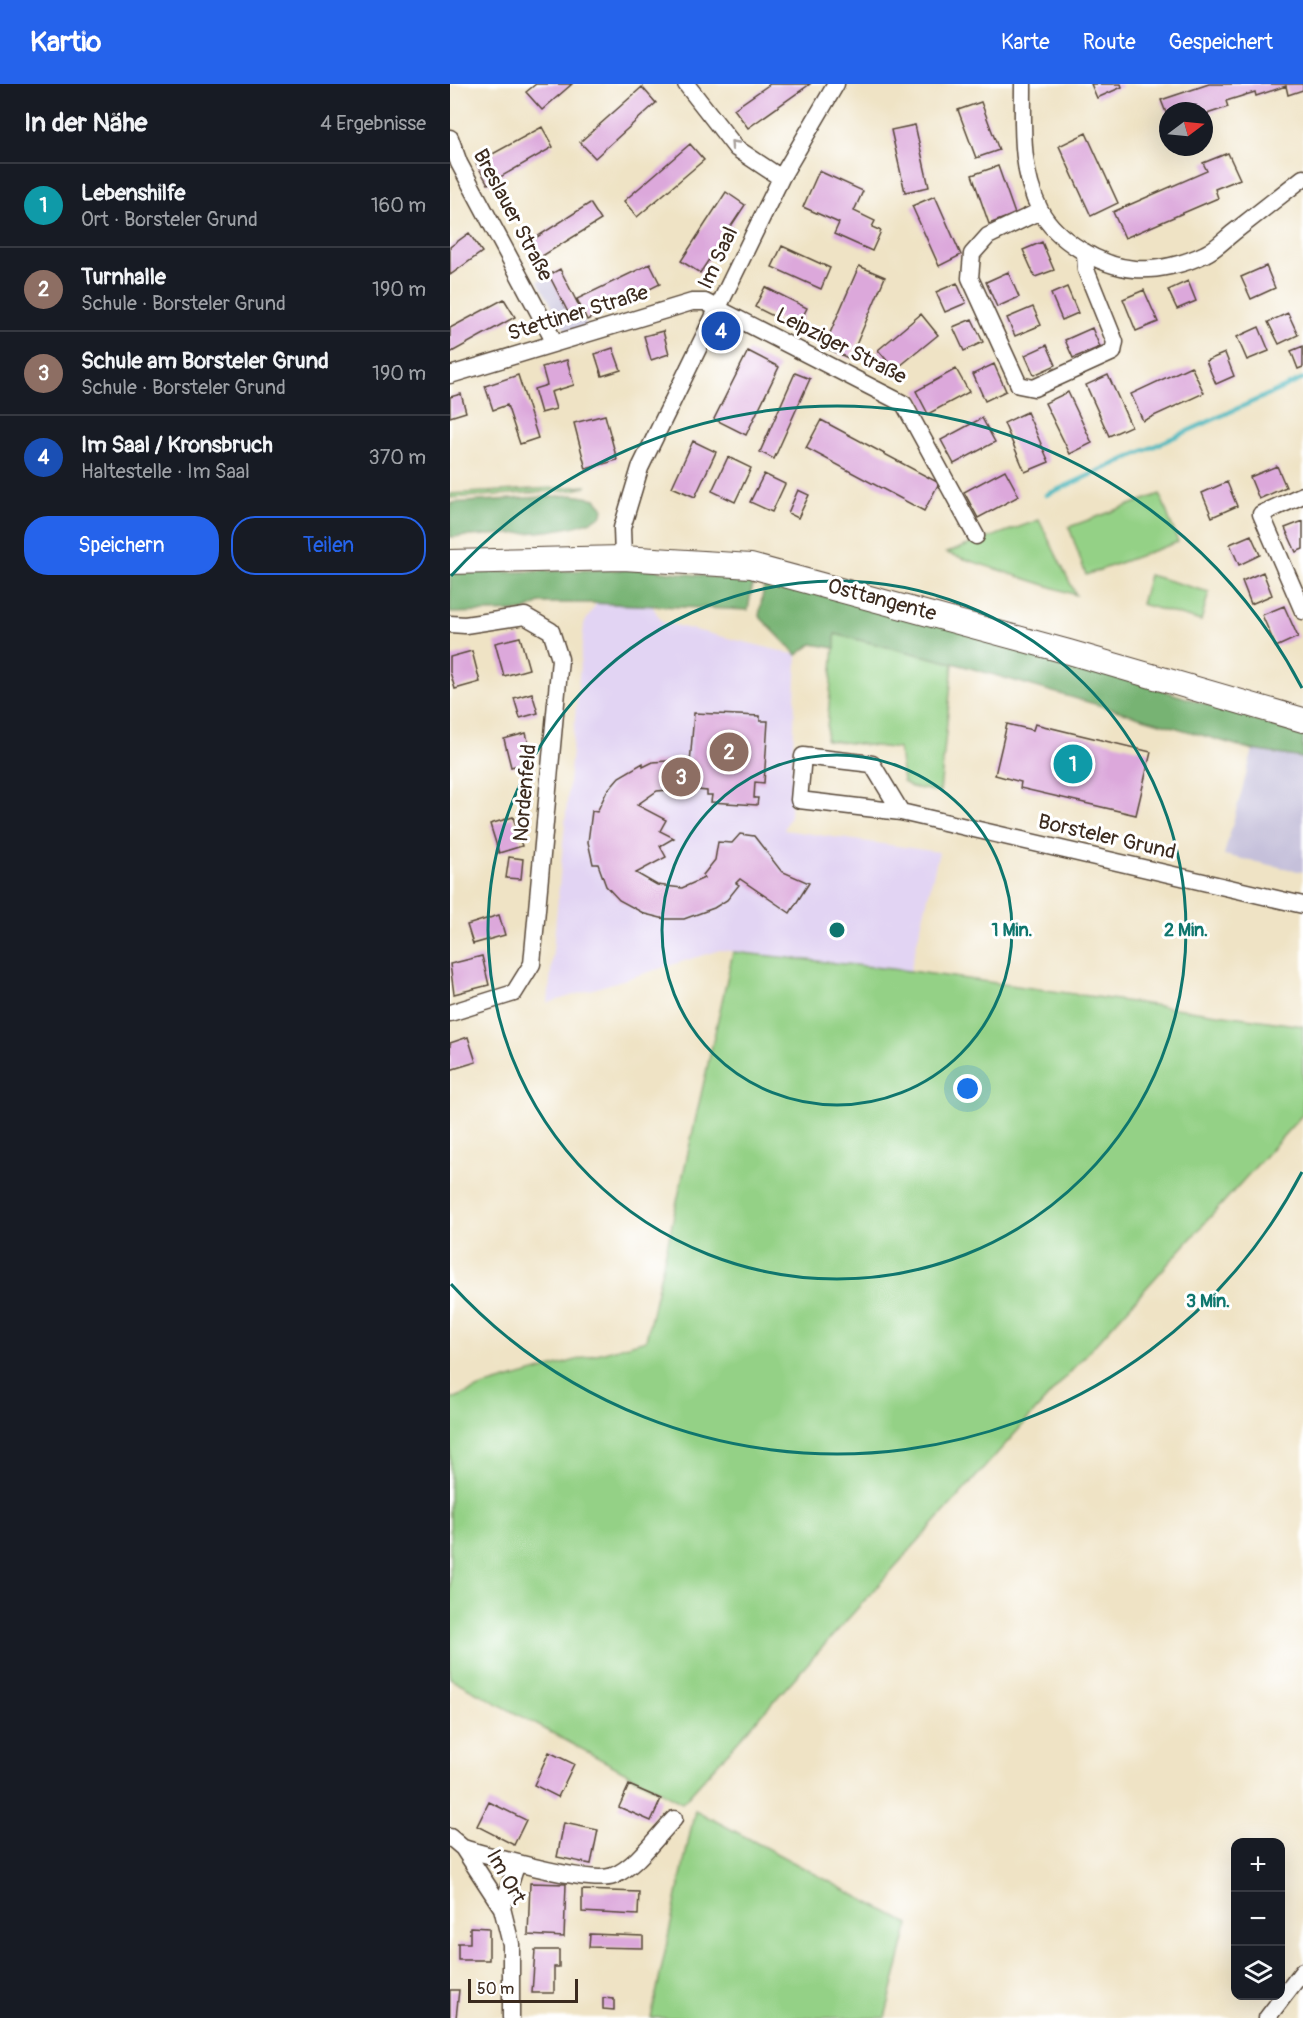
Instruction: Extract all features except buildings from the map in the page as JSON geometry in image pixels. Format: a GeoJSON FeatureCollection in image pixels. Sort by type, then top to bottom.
{"type":"FeatureCollection","features":[{"type":"Feature","properties":{"kind":"main road","name":"Osttangente"},"geometry":{"type":"LineString","coordinates":[[450,562],[623,558],[707,562],[769,569],[1303,720]]}},
{"type":"Feature","properties":{"kind":"street"},"geometry":{"type":"LineString","coordinates":[[686,84],[736,148],[781,178]]}},
{"type":"Feature","properties":{"kind":"street","name":"Im Saal"},"geometry":{"type":"LineString","coordinates":[[623,558],[622,528],[640,468],[781,178],[836,84]]}},
{"type":"Feature","properties":{"kind":"street"},"geometry":{"type":"LineString","coordinates":[[1023,84],[1023,145],[1028,177],[1040,211],[1059,234],[1085,252],[1134,269],[1161,267],[1207,253],[1303,178]]}},
{"type":"Feature","properties":{"kind":"street","name":"Breslauer Straße"},"geometry":{"type":"LineString","coordinates":[[450,138],[459,164],[555,343]]}},
{"type":"Feature","properties":{"kind":"street"},"geometry":{"type":"LineString","coordinates":[[1040,211],[988,236],[972,254],[970,279],[1019,385],[1034,388],[1113,352],[1115,342],[1086,270],[1085,252]]}},
{"type":"Feature","properties":{"kind":"street","name":"Stettiner Straße"},"geometry":{"type":"LineString","coordinates":[[450,375],[692,302],[705,302],[719,308]]}},
{"type":"Feature","properties":{"kind":"street","name":"Leipziger Straße"},"geometry":{"type":"LineString","coordinates":[[719,308],[904,404],[976,536]]}},
{"type":"Feature","properties":{"kind":"street"},"geometry":{"type":"LineString","coordinates":[[1303,495],[1261,514],[1303,611]]}},
{"type":"Feature","properties":{"kind":"street","name":"Nordenfeld"},"geometry":{"type":"LineString","coordinates":[[450,624],[465,626],[525,616],[551,631],[560,659],[532,964],[513,993],[450,1013]]}},
{"type":"Feature","properties":{"kind":"street","name":"Borsteler Grund"},"geometry":{"type":"LineString","coordinates":[[900,812],[872,764],[803,756],[799,801],[900,812],[1303,905]]}},
{"type":"Feature","properties":{"kind":"street"},"geometry":{"type":"LineString","coordinates":[[464,1848],[516,1863],[596,1877],[611,1876],[626,1868],[674,1819]]}},
{"type":"Feature","properties":{"kind":"street","name":"Im Ort"},"geometry":{"type":"LineString","coordinates":[[450,1837],[464,1848],[502,1908],[511,1944],[511,2018]]}},
{"type":"Feature","properties":{"kind":"street"},"geometry":{"type":"LineString","coordinates":[[502,1908],[516,1863]]}},
{"type":"Feature","properties":{"kind":"street"},"geometry":{"type":"LineString","coordinates":[[1267,2018],[1303,1971]]}},
{"type":"Feature","properties":{"kind":"shaded area"},"geometry":{"type":"Polygon","coordinates":[[[549,275],[589,328],[568,331],[564,328],[538,281],[549,275]]]}},
{"type":"Feature","properties":{"kind":"shaded area"},"geometry":{"type":"Polygon","coordinates":[[[623,558],[662,622],[797,655],[790,815],[784,830],[939,852],[910,971],[720,950],[548,1003],[584,624],[623,558]]]}},
{"type":"Feature","properties":{"kind":"shaded area"},"geometry":{"type":"Polygon","coordinates":[[[1253,750],[1303,758],[1303,872],[1224,855],[1253,750]]]}},
{"type":"Feature","properties":{"kind":"green space"},"geometry":{"type":"Polygon","coordinates":[[[587,486],[574,490],[450,498],[450,494],[587,486]]]}},
{"type":"Feature","properties":{"kind":"green space"},"geometry":{"type":"Polygon","coordinates":[[[1160,494],[1178,542],[1086,575],[1069,527],[1160,494]]]}},
{"type":"Feature","properties":{"kind":"green space"},"geometry":{"type":"Polygon","coordinates":[[[573,495],[596,499],[603,507],[602,515],[572,527],[450,537],[450,503],[573,495]]]}},
{"type":"Feature","properties":{"kind":"green space"},"geometry":{"type":"Polygon","coordinates":[[[1039,520],[1076,595],[946,553],[1039,520]]]}},
{"type":"Feature","properties":{"kind":"green space"},"geometry":{"type":"Polygon","coordinates":[[[647,569],[753,582],[748,610],[540,603],[523,611],[450,613],[450,573],[647,569]]]}},
{"type":"Feature","properties":{"kind":"green space"},"geometry":{"type":"Polygon","coordinates":[[[1149,575],[1209,592],[1201,621],[1141,604],[1149,575]]]}},
{"type":"Feature","properties":{"kind":"green space"},"geometry":{"type":"Polygon","coordinates":[[[764,586],[840,598],[957,625],[1303,735],[1303,758],[1253,750],[953,663],[835,634],[835,648],[812,644],[797,655],[759,616],[764,586]]]}},
{"type":"Feature","properties":{"kind":"green space"},"geometry":{"type":"Polygon","coordinates":[[[835,634],[953,663],[940,792],[911,787],[903,781],[899,749],[826,740],[835,634]]]}},
{"type":"Feature","properties":{"kind":"green space"},"geometry":{"type":"Polygon","coordinates":[[[733,952],[910,971],[1303,1026],[1303,1114],[682,1803],[450,1678],[450,1400],[482,1387],[646,1340],[733,952]]]}},
{"type":"Feature","properties":{"kind":"green space"},"geometry":{"type":"Polygon","coordinates":[[[695,1810],[909,1924],[885,2018],[651,2018],[695,1810]]]}},
{"type":"Feature","properties":{"kind":"waterway"},"geometry":{"type":"LineString","coordinates":[[1046,495],[1303,379]]}},
{"type":"Feature","properties":{"kind":"place","name":"Im Saal / Kronsbruch"},"geometry":{"type":"Point","coordinates":[721,331]}},
{"type":"Feature","properties":{"kind":"place","name":"Turnhalle"},"geometry":{"type":"Point","coordinates":[729,752]}},
{"type":"Feature","properties":{"kind":"place","name":"Lebenshilfe"},"geometry":{"type":"Point","coordinates":[1073,764]}},
{"type":"Feature","properties":{"kind":"place","name":"Schule am Borsteler Grund"},"geometry":{"type":"Point","coordinates":[681,777]}}]}
